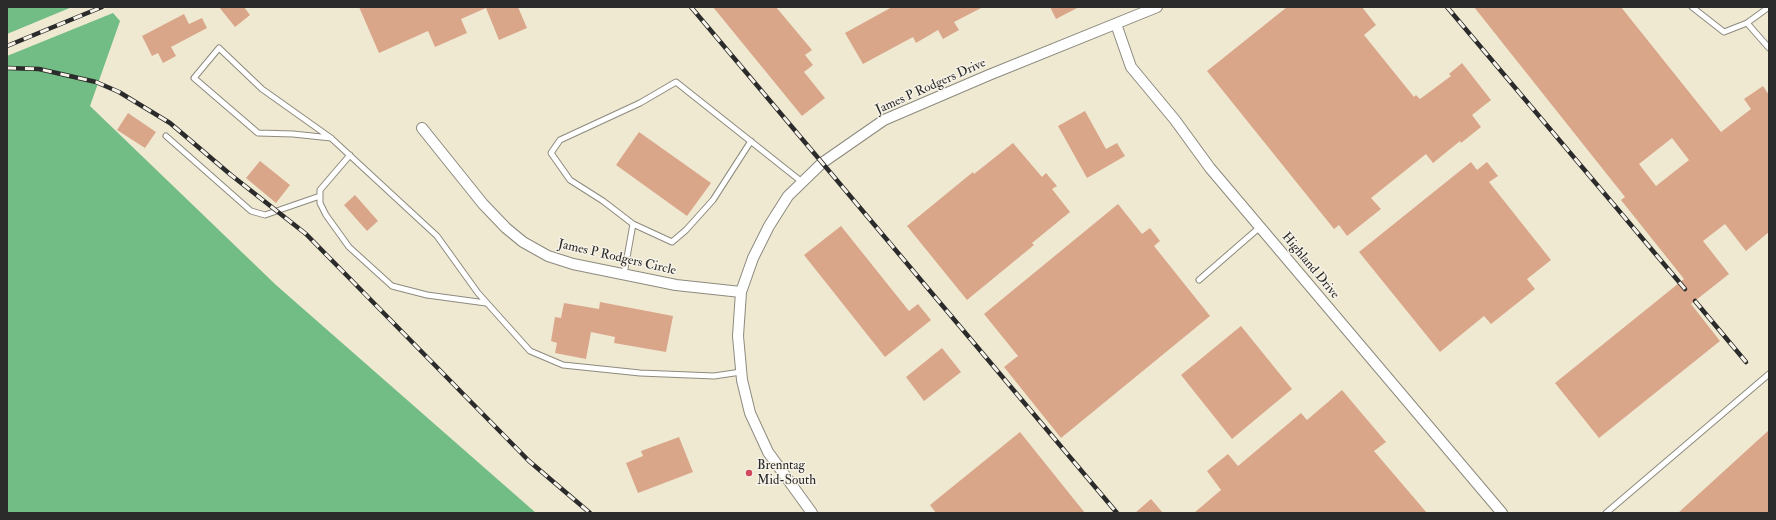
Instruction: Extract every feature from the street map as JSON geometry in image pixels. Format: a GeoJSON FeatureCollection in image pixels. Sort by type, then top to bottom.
{"type":"FeatureCollection","features":[{"type":"Feature","properties":{"kind":"street","name":"James P Rodgers Drive"},"geometry":{"type":"LineString","coordinates":[[812,513],[768,452],[750,413],[741,372],[738,336],[741,292],[752,258],[769,226],[788,196],[822,163],[884,120],[989,75],[1157,7]]}},
{"type":"Feature","properties":{"kind":"street","name":"Highland Drive"},"geometry":{"type":"LineString","coordinates":[[1116,24],[1131,67],[1175,120],[1210,168],[1502,513]]}},
{"type":"Feature","properties":{"kind":"street","name":"James P Rodgers Circle"},"geometry":{"type":"LineString","coordinates":[[422,128],[483,204],[506,228],[523,242],[548,256],[573,264],[676,285],[741,292]]}},
{"type":"Feature","properties":{"kind":"lane"},"geometry":{"type":"LineString","coordinates":[[1692,7],[1724,32],[1747,23],[1769,7]]}},
{"type":"Feature","properties":{"kind":"lane"},"geometry":{"type":"LineString","coordinates":[[1747,23],[1769,48]]}},
{"type":"Feature","properties":{"kind":"lane"},"geometry":{"type":"LineString","coordinates":[[331,138],[293,134],[258,133],[194,78],[219,48],[262,88],[331,138],[437,236],[486,303],[530,351],[563,365],[640,374],[714,376],[741,372]]}},
{"type":"Feature","properties":{"kind":"lane"},"geometry":{"type":"LineString","coordinates":[[751,141],[713,200],[686,230],[672,242],[633,224],[603,201],[570,180],[551,153],[560,140],[640,103],[676,82],[751,141],[802,182]]}},
{"type":"Feature","properties":{"kind":"lane"},"geometry":{"type":"LineString","coordinates":[[166,136],[251,211],[265,215],[320,196]]}},
{"type":"Feature","properties":{"kind":"lane"},"geometry":{"type":"LineString","coordinates":[[350,155],[320,190],[320,203],[326,215],[349,247],[392,286],[427,295],[486,303]]}},
{"type":"Feature","properties":{"kind":"lane"},"geometry":{"type":"LineString","coordinates":[[624,274],[633,224]]}},
{"type":"Feature","properties":{"kind":"lane"},"geometry":{"type":"LineString","coordinates":[[1199,280],[1260,227]]}},
{"type":"Feature","properties":{"kind":"lane"},"geometry":{"type":"LineString","coordinates":[[1606,513],[1769,374]]}},
{"type":"Feature","properties":{"kind":"green space"},"geometry":{"type":"Polygon","coordinates":[[[7,7],[72,7],[7,34],[7,7]]]}},
{"type":"Feature","properties":{"kind":"green space"},"geometry":{"type":"Polygon","coordinates":[[[113,13],[120,21],[90,106],[276,285],[536,513],[7,513],[7,56],[113,13]]]}},
{"type":"Feature","properties":{"kind":"building"},"geometry":{"type":"Polygon","coordinates":[[[219,7],[244,7],[250,15],[235,27],[219,7]]]}},
{"type":"Feature","properties":{"kind":"building"},"geometry":{"type":"Polygon","coordinates":[[[359,7],[518,7],[527,28],[499,40],[486,8],[461,19],[467,33],[435,47],[428,31],[379,53],[359,7]]]}},
{"type":"Feature","properties":{"kind":"building"},"geometry":{"type":"Polygon","coordinates":[[[713,7],[776,7],[812,50],[805,55],[813,65],[804,72],[825,98],[802,116],[713,7]]]}},
{"type":"Feature","properties":{"kind":"building"},"geometry":{"type":"Polygon","coordinates":[[[892,7],[983,7],[954,22],[959,30],[943,39],[938,30],[916,43],[913,37],[863,64],[845,33],[892,7]]]}},
{"type":"Feature","properties":{"kind":"building"},"geometry":{"type":"Polygon","coordinates":[[[1050,7],[1079,7],[1056,19],[1050,7]]]}},
{"type":"Feature","properties":{"kind":"building"},"geometry":{"type":"Polygon","coordinates":[[[1287,7],[1362,7],[1376,25],[1364,35],[1414,97],[1416,95],[1420,99],[1451,76],[1449,74],[1462,63],[1491,100],[1472,115],[1481,127],[1461,143],[1460,141],[1433,163],[1426,154],[1371,198],[1381,209],[1347,236],[1339,225],[1334,229],[1207,71],[1287,7]]]}},
{"type":"Feature","properties":{"kind":"building"},"geometry":{"type":"Polygon","coordinates":[[[1474,7],[1621,7],[1721,132],[1751,109],[1744,99],[1763,86],[1769,95],[1769,232],[1746,251],[1725,224],[1703,241],[1729,274],[1691,304],[1720,341],[1599,438],[1555,383],[1684,279],[1621,200],[1625,197],[1474,7]],[[1672,138],[1639,164],[1656,186],[1689,160],[1672,138]]]}},
{"type":"Feature","properties":{"kind":"building"},"geometry":{"type":"Polygon","coordinates":[[[184,14],[189,24],[202,18],[207,28],[171,47],[176,56],[163,63],[158,53],[152,56],[142,36],[184,14]]]}},
{"type":"Feature","properties":{"kind":"building"},"geometry":{"type":"Polygon","coordinates":[[[1085,111],[1106,149],[1117,143],[1125,156],[1087,178],[1058,126],[1085,111]]]}},
{"type":"Feature","properties":{"kind":"building"},"geometry":{"type":"Polygon","coordinates":[[[128,113],[156,132],[145,148],[117,130],[128,113]]]}},
{"type":"Feature","properties":{"kind":"building"},"geometry":{"type":"Polygon","coordinates":[[[639,132],[711,183],[687,216],[616,165],[639,132]]]}},
{"type":"Feature","properties":{"kind":"building"},"geometry":{"type":"Polygon","coordinates":[[[1013,143],[1042,177],[1046,173],[1057,186],[1052,189],[1070,212],[1032,243],[1034,245],[967,300],[907,226],[973,172],[974,174],[1013,143]]]}},
{"type":"Feature","properties":{"kind":"building"},"geometry":{"type":"Polygon","coordinates":[[[260,161],[290,185],[276,203],[246,178],[260,161]]]}},
{"type":"Feature","properties":{"kind":"building"},"geometry":{"type":"Polygon","coordinates":[[[1471,162],[1477,170],[1487,162],[1498,176],[1489,182],[1551,260],[1527,279],[1535,289],[1491,324],[1484,316],[1440,352],[1359,252],[1471,162]]]}},
{"type":"Feature","properties":{"kind":"building"},"geometry":{"type":"Polygon","coordinates":[[[355,195],[378,221],[367,231],[344,205],[355,195]]]}},
{"type":"Feature","properties":{"kind":"building"},"geometry":{"type":"Polygon","coordinates":[[[1118,204],[1142,234],[1150,228],[1160,241],[1154,246],[1210,316],[1061,438],[1004,367],[1018,356],[984,314],[1118,204]]]}},
{"type":"Feature","properties":{"kind":"building"},"geometry":{"type":"Polygon","coordinates":[[[841,226],[909,311],[918,304],[931,320],[885,357],[804,255],[841,226]]]}},
{"type":"Feature","properties":{"kind":"building"},"geometry":{"type":"Polygon","coordinates":[[[600,302],[673,316],[666,352],[614,343],[615,337],[591,332],[586,359],[555,353],[557,343],[551,341],[555,317],[561,318],[564,303],[599,309],[600,302]]]}},
{"type":"Feature","properties":{"kind":"building"},"geometry":{"type":"Polygon","coordinates":[[[1241,326],[1292,389],[1232,439],[1181,375],[1241,326]]]}},
{"type":"Feature","properties":{"kind":"building"},"geometry":{"type":"Polygon","coordinates":[[[942,348],[961,372],[924,401],[906,377],[942,348]]]}},
{"type":"Feature","properties":{"kind":"building"},"geometry":{"type":"Polygon","coordinates":[[[1342,390],[1386,442],[1374,451],[1427,513],[1194,513],[1221,490],[1207,471],[1228,454],[1238,466],[1301,413],[1307,420],[1342,390]]]}},
{"type":"Feature","properties":{"kind":"building"},"geometry":{"type":"Polygon","coordinates":[[[1769,430],[1769,513],[1678,513],[1769,430]]]}},
{"type":"Feature","properties":{"kind":"building"},"geometry":{"type":"Polygon","coordinates":[[[1020,432],[1085,513],[936,513],[930,505],[1020,432]]]}},
{"type":"Feature","properties":{"kind":"building"},"geometry":{"type":"Polygon","coordinates":[[[679,437],[693,472],[638,493],[626,463],[643,456],[641,451],[679,437]]]}},
{"type":"Feature","properties":{"kind":"building"},"geometry":{"type":"Polygon","coordinates":[[[1151,499],[1163,513],[1135,513],[1151,499]]]}},
{"type":"Feature","properties":{"kind":"railway"},"geometry":{"type":"LineString","coordinates":[[7,46],[102,7]]}},
{"type":"Feature","properties":{"kind":"railway"},"geometry":{"type":"LineString","coordinates":[[691,7],[1117,513]]}},
{"type":"Feature","properties":{"kind":"railway"},"geometry":{"type":"LineString","coordinates":[[1447,7],[1685,289]]}},
{"type":"Feature","properties":{"kind":"railway"},"geometry":{"type":"LineString","coordinates":[[7,68],[39,69],[96,82],[119,92],[170,123],[231,175],[306,234],[529,461],[590,513]]}},
{"type":"Feature","properties":{"kind":"railway"},"geometry":{"type":"LineString","coordinates":[[1695,301],[1746,362]]}},
{"type":"Feature","properties":{"kind":"place","name":"Brenntag Mid-South"},"geometry":{"type":"Point","coordinates":[749,473]}}]}
